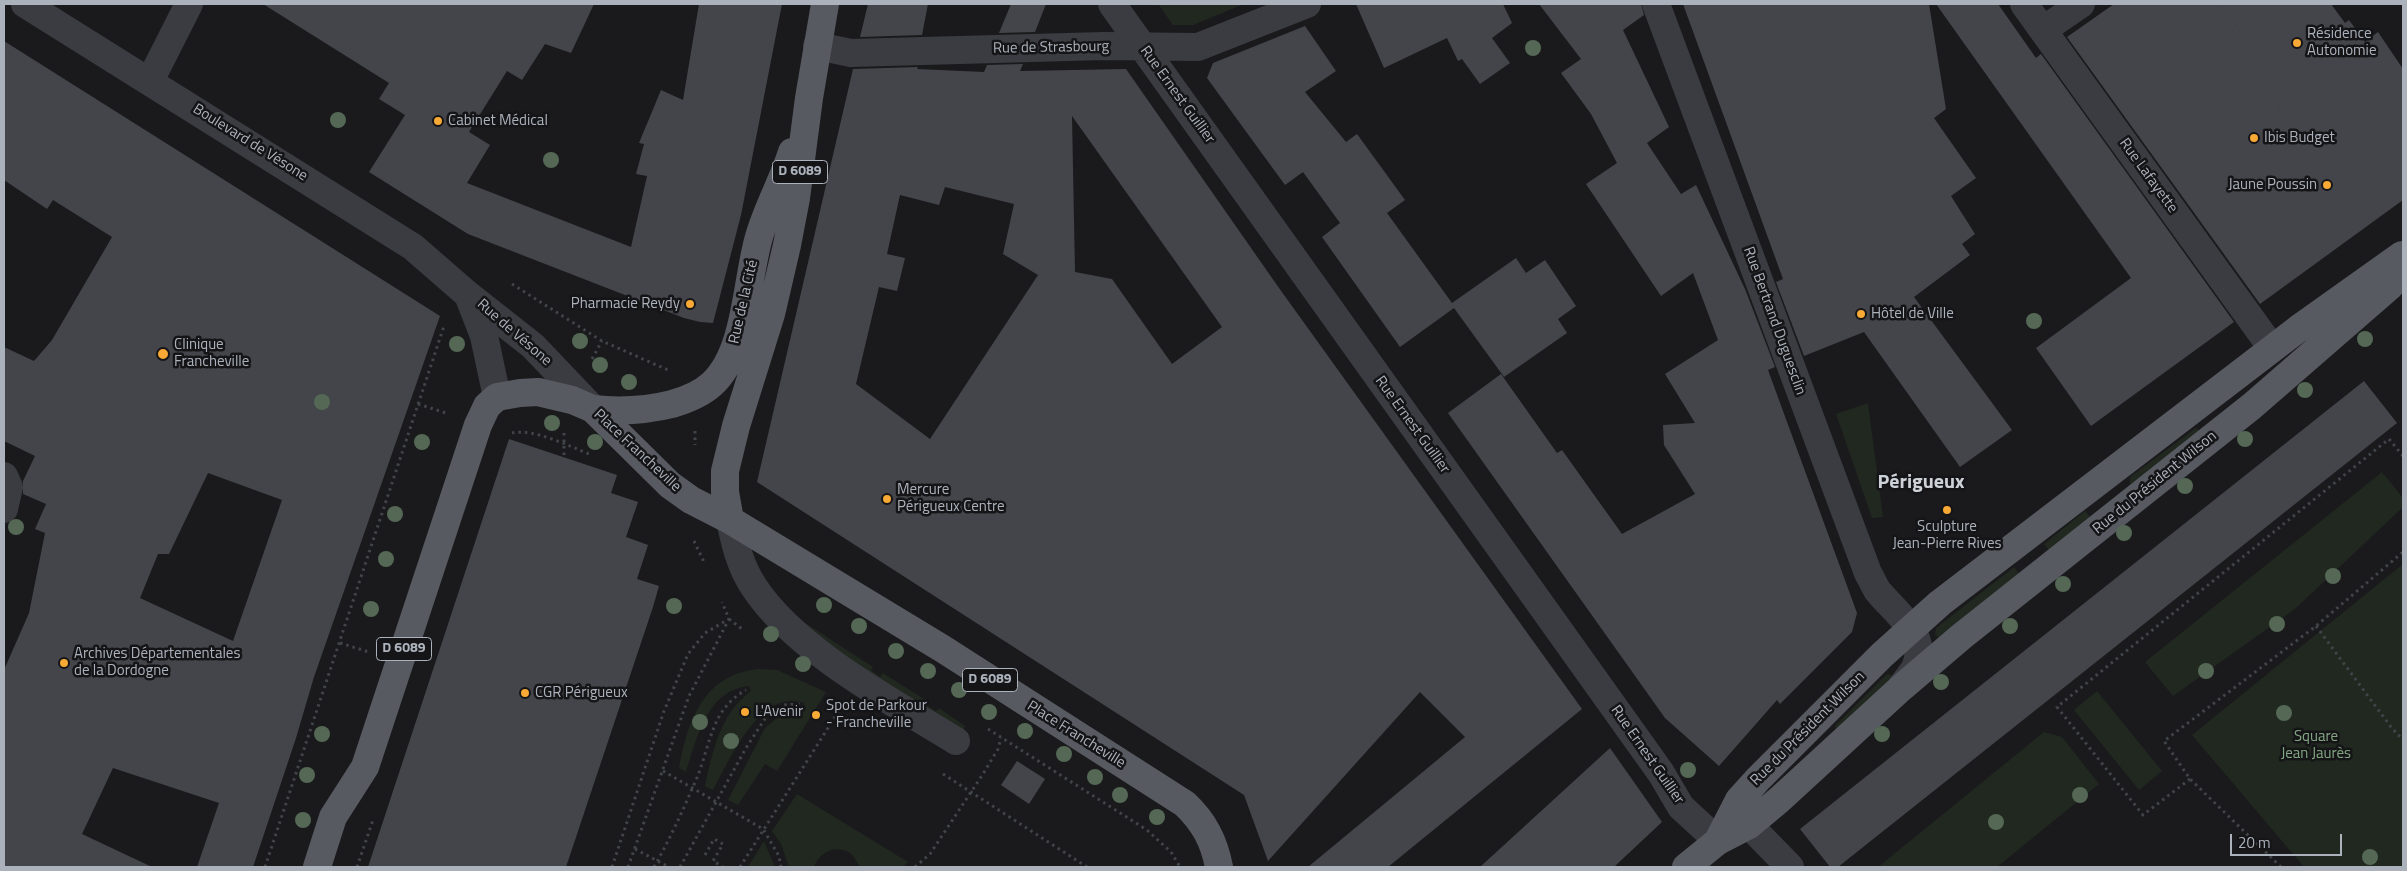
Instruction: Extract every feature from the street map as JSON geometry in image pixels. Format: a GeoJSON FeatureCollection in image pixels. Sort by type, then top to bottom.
{"type":"FeatureCollection","features":[{"type":"Feature","properties":{"kind":"main road","name":"D 6089"},"geometry":{"type":"LineString","coordinates":[[730,520],[725,492],[725,471],[736,426],[771,314],[787,245],[796,198],[809,98],[825,4]]}},
{"type":"Feature","properties":{"kind":"main road","name":"Rue de la Cité"},"geometry":{"type":"LineString","coordinates":[[593,409],[619,412],[648,410],[689,399],[712,384],[726,367],[737,341],[759,237],[791,156],[809,98]]}},
{"type":"Feature","properties":{"kind":"main road","name":"Rue du Président Wilson"},"geometry":{"type":"LineString","coordinates":[[1718,840],[1739,800],[1752,786],[1840,696],[1912,628],[1968,580],[2272,348],[2403,254]]}},
{"type":"Feature","properties":{"kind":"main road","name":"Rue du Président Wilson"},"geometry":{"type":"LineString","coordinates":[[1686,867],[1718,840],[1749,825],[1779,800],[1900,688],[1962,636],[2252,406],[2403,272]]}},
{"type":"Feature","properties":{"kind":"main road","name":"Place Francheville"},"geometry":{"type":"LineString","coordinates":[[497,397],[538,392],[572,400],[593,409],[670,486],[944,649],[1185,804],[1199,818],[1209,834],[1219,867]]}},
{"type":"Feature","properties":{"kind":"main road","name":"D 6089"},"geometry":{"type":"LineString","coordinates":[[317,867],[333,817],[365,768],[478,425],[487,406],[497,397]]}},
{"type":"Feature","properties":{"kind":"street","name":"Boulevard de Vésone"},"geometry":{"type":"LineString","coordinates":[[24,4],[150,80],[413,247],[467,294]]}},
{"type":"Feature","properties":{"kind":"street"},"geometry":{"type":"LineString","coordinates":[[150,80],[189,4]]}},
{"type":"Feature","properties":{"kind":"street","name":"Rue Ernest Guillier"},"geometry":{"type":"LineString","coordinates":[[1112,4],[1660,773],[1682,807],[1718,840]]}},
{"type":"Feature","properties":{"kind":"street","name":"Rue de Strasbourg"},"geometry":{"type":"LineString","coordinates":[[818,46],[851,53],[1198,47],[1307,4]]}},
{"type":"Feature","properties":{"kind":"street","name":"Rue Bertrand Duguesclin"},"geometry":{"type":"LineString","coordinates":[[1656,4],[1868,573],[1877,589],[1912,628]]}},
{"type":"Feature","properties":{"kind":"street","name":"Rue Lafayette"},"geometry":{"type":"LineString","coordinates":[[2024,4],[2272,348]]}},
{"type":"Feature","properties":{"kind":"street"},"geometry":{"type":"LineString","coordinates":[[2043,30],[2080,4]]}},
{"type":"Feature","properties":{"kind":"street","name":"Rue de Vésone"},"geometry":{"type":"LineString","coordinates":[[467,294],[484,336],[497,397]]}},
{"type":"Feature","properties":{"kind":"street","name":"Rue de Vésone"},"geometry":{"type":"LineString","coordinates":[[467,294],[533,346],[593,409]]}},
{"type":"Feature","properties":{"kind":"street"},"geometry":{"type":"LineString","coordinates":[[4,476],[10,487],[4,509]]}},
{"type":"Feature","properties":{"kind":"street"},"geometry":{"type":"LineString","coordinates":[[730,520],[736,549],[754,587],[771,610],[787,627],[859,680],[956,741]]}},
{"type":"Feature","properties":{"kind":"street","name":"Rue du Président Wilson"},"geometry":{"type":"LineString","coordinates":[[1900,688],[1914,669],[1918,657],[1917,644],[1912,628]]}},
{"type":"Feature","properties":{"kind":"street"},"geometry":{"type":"LineString","coordinates":[[1749,825],[1790,867]]}},
{"type":"Feature","properties":{"kind":"path"},"geometry":{"type":"LineString","coordinates":[[2219,4],[2252,46],[2288,127]]}},
{"type":"Feature","properties":{"kind":"path"},"geometry":{"type":"LineString","coordinates":[[507,281],[602,341],[677,374]]}},
{"type":"Feature","properties":{"kind":"path"},"geometry":{"type":"LineString","coordinates":[[265,867],[446,320]]}},
{"type":"Feature","properties":{"kind":"path"},"geometry":{"type":"LineString","coordinates":[[418,404],[449,414]]}},
{"type":"Feature","properties":{"kind":"path"},"geometry":{"type":"LineString","coordinates":[[564,428],[564,457]]}},
{"type":"Feature","properties":{"kind":"path"},"geometry":{"type":"LineString","coordinates":[[503,435],[520,431],[564,443],[591,455]]}},
{"type":"Feature","properties":{"kind":"path"},"geometry":{"type":"LineString","coordinates":[[2190,779],[2143,815],[2057,707],[2389,439],[2403,456]]}},
{"type":"Feature","properties":{"kind":"path"},"geometry":{"type":"LineString","coordinates":[[693,539],[707,571]]}},
{"type":"Feature","properties":{"kind":"path"},"geometry":{"type":"LineString","coordinates":[[2281,867],[2190,779],[2164,741],[2316,626],[2403,552]]}},
{"type":"Feature","properties":{"kind":"path"},"geometry":{"type":"LineString","coordinates":[[718,595],[729,619]]}},
{"type":"Feature","properties":{"kind":"path"},"geometry":{"type":"LineString","coordinates":[[628,867],[689,696],[729,619]]}},
{"type":"Feature","properties":{"kind":"path"},"geometry":{"type":"LineString","coordinates":[[612,867],[664,711],[688,654],[705,633],[729,619]]}},
{"type":"Feature","properties":{"kind":"path"},"geometry":{"type":"LineString","coordinates":[[2316,626],[2391,727],[2403,740]]}},
{"type":"Feature","properties":{"kind":"path"},"geometry":{"type":"LineString","coordinates":[[339,643],[371,653]]}},
{"type":"Feature","properties":{"kind":"path"},"geometry":{"type":"LineString","coordinates":[[654,867],[692,788],[716,719],[732,698],[746,690]]}},
{"type":"Feature","properties":{"kind":"path"},"geometry":{"type":"LineString","coordinates":[[680,867],[746,748],[766,717],[783,706],[800,704]]}},
{"type":"Feature","properties":{"kind":"path"},"geometry":{"type":"LineString","coordinates":[[740,867],[841,707],[849,712]]}},
{"type":"Feature","properties":{"kind":"path"},"geometry":{"type":"LineString","coordinates":[[916,867],[930,854],[971,792],[998,749],[1001,738]]}},
{"type":"Feature","properties":{"kind":"path"},"geometry":{"type":"LineString","coordinates":[[663,771],[763,829],[779,856],[781,867]]}},
{"type":"Feature","properties":{"kind":"path"},"geometry":{"type":"LineString","coordinates":[[938,771],[1087,867]]}},
{"type":"Feature","properties":{"kind":"path"},"geometry":{"type":"LineString","coordinates":[[357,867],[376,811]]}},
{"type":"Feature","properties":{"kind":"path"},"geometry":{"type":"LineString","coordinates":[[705,855],[714,839],[723,844],[713,861],[723,867]]}},
{"type":"Feature","properties":{"kind":"path"},"geometry":{"type":"LineString","coordinates":[[635,848],[668,867]]}},
{"type":"Feature","properties":{"kind":"green space"},"geometry":{"type":"Polygon","coordinates":[[[1158,4],[1244,4],[1193,25],[1173,25],[1158,4]]]}},
{"type":"Feature","properties":{"kind":"green space"},"geometry":{"type":"Polygon","coordinates":[[[1868,403],[1883,517],[1872,518],[1836,414],[1868,403]]]}},
{"type":"Feature","properties":{"kind":"green space"},"geometry":{"type":"Polygon","coordinates":[[[2196,428],[2201,432],[2133,486],[2130,483],[2130,477],[2196,428]]]}},
{"type":"Feature","properties":{"kind":"green space"},"geometry":{"type":"Polygon","coordinates":[[[2382,472],[2403,498],[2403,507],[2295,609],[2173,696],[2145,662],[2382,472]]]}},
{"type":"Feature","properties":{"kind":"green space"},"geometry":{"type":"Polygon","coordinates":[[[2085,511],[2092,518],[2052,554],[2044,544],[2085,511]]]}},
{"type":"Feature","properties":{"kind":"green space","name":"Square Jean Jaurès"},"geometry":{"type":"Polygon","coordinates":[[[2403,564],[2403,867],[2304,867],[2192,735],[2403,564]]]}},
{"type":"Feature","properties":{"kind":"green space"},"geometry":{"type":"Polygon","coordinates":[[[2014,567],[2022,577],[1941,639],[1935,635],[1936,628],[2014,567]]]}},
{"type":"Feature","properties":{"kind":"green space"},"geometry":{"type":"Polygon","coordinates":[[[793,615],[873,667],[871,670],[880,677],[883,673],[927,701],[925,704],[936,711],[939,708],[965,726],[960,736],[849,664],[793,615]]]}},
{"type":"Feature","properties":{"kind":"green space"},"geometry":{"type":"Polygon","coordinates":[[[760,669],[777,670],[826,692],[777,771],[765,764],[738,805],[728,800],[765,728],[786,710],[804,707],[804,703],[788,701],[774,706],[761,716],[737,746],[713,790],[705,786],[719,734],[732,710],[751,691],[749,686],[735,689],[723,696],[706,718],[686,772],[679,768],[694,717],[712,689],[725,679],[741,672],[760,669]]]}},
{"type":"Feature","properties":{"kind":"green space"},"geometry":{"type":"Polygon","coordinates":[[[1887,674],[1895,679],[1838,731],[1835,726],[1887,674]]]}},
{"type":"Feature","properties":{"kind":"green space"},"geometry":{"type":"Polygon","coordinates":[[[2097,691],[2162,771],[2139,790],[2074,710],[2097,691]]]}},
{"type":"Feature","properties":{"kind":"green space"},"geometry":{"type":"Polygon","coordinates":[[[2044,732],[2062,737],[2099,784],[1997,867],[1878,867],[2044,732]]]}},
{"type":"Feature","properties":{"kind":"green space"},"geometry":{"type":"Polygon","coordinates":[[[797,794],[908,862],[903,867],[860,867],[850,853],[839,849],[824,854],[814,867],[789,867],[781,844],[772,831],[797,794]]]}},
{"type":"Feature","properties":{"kind":"green space"},"geometry":{"type":"Polygon","coordinates":[[[764,841],[775,867],[748,867],[764,841]]]}},
{"type":"Feature","properties":{"kind":"building"},"geometry":{"type":"Polygon","coordinates":[[[263,4],[594,4],[571,53],[545,44],[522,80],[507,71],[469,132],[490,145],[467,183],[631,247],[647,176],[636,174],[644,144],[639,143],[661,90],[683,100],[699,4],[782,4],[741,215],[713,323],[684,318],[468,234],[369,172],[405,115],[379,99],[389,83],[263,4]]]}},
{"type":"Feature","properties":{"kind":"building"},"geometry":{"type":"Polygon","coordinates":[[[868,4],[928,4],[922,35],[860,37],[868,4]]]}},
{"type":"Feature","properties":{"kind":"building"},"geometry":{"type":"Polygon","coordinates":[[[1011,4],[1046,4],[1035,32],[999,33],[1011,4]]]}},
{"type":"Feature","properties":{"kind":"building"},"geometry":{"type":"Polygon","coordinates":[[[1356,4],[1503,4],[1512,23],[1492,38],[1510,63],[1480,84],[1462,59],[1458,61],[1447,38],[1384,68],[1356,4]]]}},
{"type":"Feature","properties":{"kind":"building"},"geometry":{"type":"Polygon","coordinates":[[[1539,4],[1641,4],[1644,15],[1623,30],[1669,127],[1647,143],[1681,194],[1696,185],[1745,289],[1775,367],[1768,370],[1857,613],[1852,632],[1780,704],[1777,700],[1719,766],[1665,718],[1448,413],[1501,374],[1557,453],[1562,450],[1622,534],[1695,494],[1664,445],[1663,425],[1695,423],[1665,374],[1718,340],[1693,273],[1661,296],[1586,184],[1617,163],[1591,114],[1561,73],[1581,59],[1539,4]]]}},
{"type":"Feature","properties":{"kind":"building"},"geometry":{"type":"Polygon","coordinates":[[[1683,4],[1929,4],[1946,109],[1934,118],[1976,178],[1951,196],[1975,234],[1962,244],[1970,255],[1914,297],[2012,430],[1960,467],[1864,332],[1804,356],[1776,282],[1783,279],[1683,4]]]}},
{"type":"Feature","properties":{"kind":"building"},"geometry":{"type":"Polygon","coordinates":[[[1936,4],[1998,4],[2036,58],[2041,54],[2234,322],[2091,426],[2036,348],[2131,278],[1936,4]]]}},
{"type":"Feature","properties":{"kind":"building"},"geometry":{"type":"Polygon","coordinates":[[[2114,4],[2331,4],[2345,23],[2349,20],[2365,42],[2378,32],[2403,69],[2403,200],[2260,304],[2067,37],[2114,4]]]}},
{"type":"Feature","properties":{"kind":"building"},"geometry":{"type":"Polygon","coordinates":[[[1305,26],[1336,71],[1305,92],[1346,142],[1357,134],[1405,200],[1387,213],[1452,303],[1516,258],[1526,273],[1545,260],[1576,306],[1558,319],[1567,333],[1504,377],[1454,308],[1400,347],[1322,237],[1340,223],[1303,172],[1285,185],[1207,78],[1213,63],[1305,26]]]}},
{"type":"Feature","properties":{"kind":"building","name":"Clinique Francheville"},"geometry":{"type":"Polygon","coordinates":[[[4,41],[440,316],[314,677],[296,738],[253,867],[197,867],[219,803],[113,768],[82,834],[152,867],[4,867],[4,670],[29,613],[45,533],[35,529],[46,504],[23,494],[23,481],[35,456],[4,441],[4,347],[34,361],[52,340],[112,237],[53,200],[47,209],[4,180],[4,41]],[[208,473],[169,554],[158,554],[140,598],[233,641],[282,500],[208,473]]]}},
{"type":"Feature","properties":{"kind":"building"},"geometry":{"type":"Polygon","coordinates":[[[1023,64],[1020,71],[1126,69],[1279,288],[1582,709],[1388,867],[1308,867],[1465,737],[1420,692],[1268,861],[1244,795],[757,482],[853,69],[918,67],[917,69],[984,72],[987,65],[1023,64]],[[1072,116],[1075,272],[1112,279],[1172,364],[1222,327],[1072,116]],[[945,187],[939,205],[900,195],[887,254],[905,258],[897,291],[879,287],[856,384],[930,439],[1038,275],[1003,254],[1014,204],[945,187]]]}},
{"type":"Feature","properties":{"kind":"building"},"geometry":{"type":"Polygon","coordinates":[[[2364,381],[2397,423],[1838,867],[1830,867],[1800,829],[2364,381]]]}},
{"type":"Feature","properties":{"kind":"building","name":"CGR Périgueux"},"geometry":{"type":"Polygon","coordinates":[[[509,439],[617,475],[611,493],[638,502],[626,537],[648,545],[637,579],[659,586],[653,607],[566,867],[368,867],[509,439]]]}},
{"type":"Feature","properties":{"kind":"building"},"geometry":{"type":"Polygon","coordinates":[[[1610,748],[1662,822],[1614,867],[1480,867],[1610,748]]]}},
{"type":"Feature","properties":{"kind":"building"},"geometry":{"type":"Polygon","coordinates":[[[1017,761],[1045,779],[1029,804],[1001,785],[1017,761]]]}},
{"type":"Feature","properties":{"kind":"place","name":"Résidence Autonomie"},"geometry":{"type":"Point","coordinates":[2297,43]}},
{"type":"Feature","properties":{"kind":"place","name":"Cabinet Médical"},"geometry":{"type":"Point","coordinates":[438,121]}},
{"type":"Feature","properties":{"kind":"place","name":"Ibis Budget"},"geometry":{"type":"Point","coordinates":[2254,138]}},
{"type":"Feature","properties":{"kind":"place","name":"Jaune Poussin"},"geometry":{"type":"Point","coordinates":[2327,185]}},
{"type":"Feature","properties":{"kind":"place","name":"Pharmacie Reydy"},"geometry":{"type":"Point","coordinates":[690,304]}},
{"type":"Feature","properties":{"kind":"place","name":"Hôtel de Ville"},"geometry":{"type":"Point","coordinates":[1861,314]}},
{"type":"Feature","properties":{"kind":"place","name":"Clinique Francheville"},"geometry":{"type":"Point","coordinates":[163,354]}},
{"type":"Feature","properties":{"kind":"place","name":"Mercure Périgueux Centre"},"geometry":{"type":"Point","coordinates":[887,499]}},
{"type":"Feature","properties":{"kind":"place","name":"Sculpture Jean-Pierre Rives"},"geometry":{"type":"Point","coordinates":[1947,510]}},
{"type":"Feature","properties":{"kind":"place","name":"Archives Départementales de la Dordogne"},"geometry":{"type":"Point","coordinates":[64,663]}},
{"type":"Feature","properties":{"kind":"place","name":"CGR Périgueux"},"geometry":{"type":"Point","coordinates":[525,693]}},
{"type":"Feature","properties":{"kind":"place","name":"L'Avenir"},"geometry":{"type":"Point","coordinates":[745,712]}},
{"type":"Feature","properties":{"kind":"place","name":"Spot de Parkour - Francheville"},"geometry":{"type":"Point","coordinates":[816,715]}},
{"type":"Feature","properties":{"kind":"district","name":"Périgueux"},"geometry":{"type":"Point","coordinates":[1921,483]}}]}
